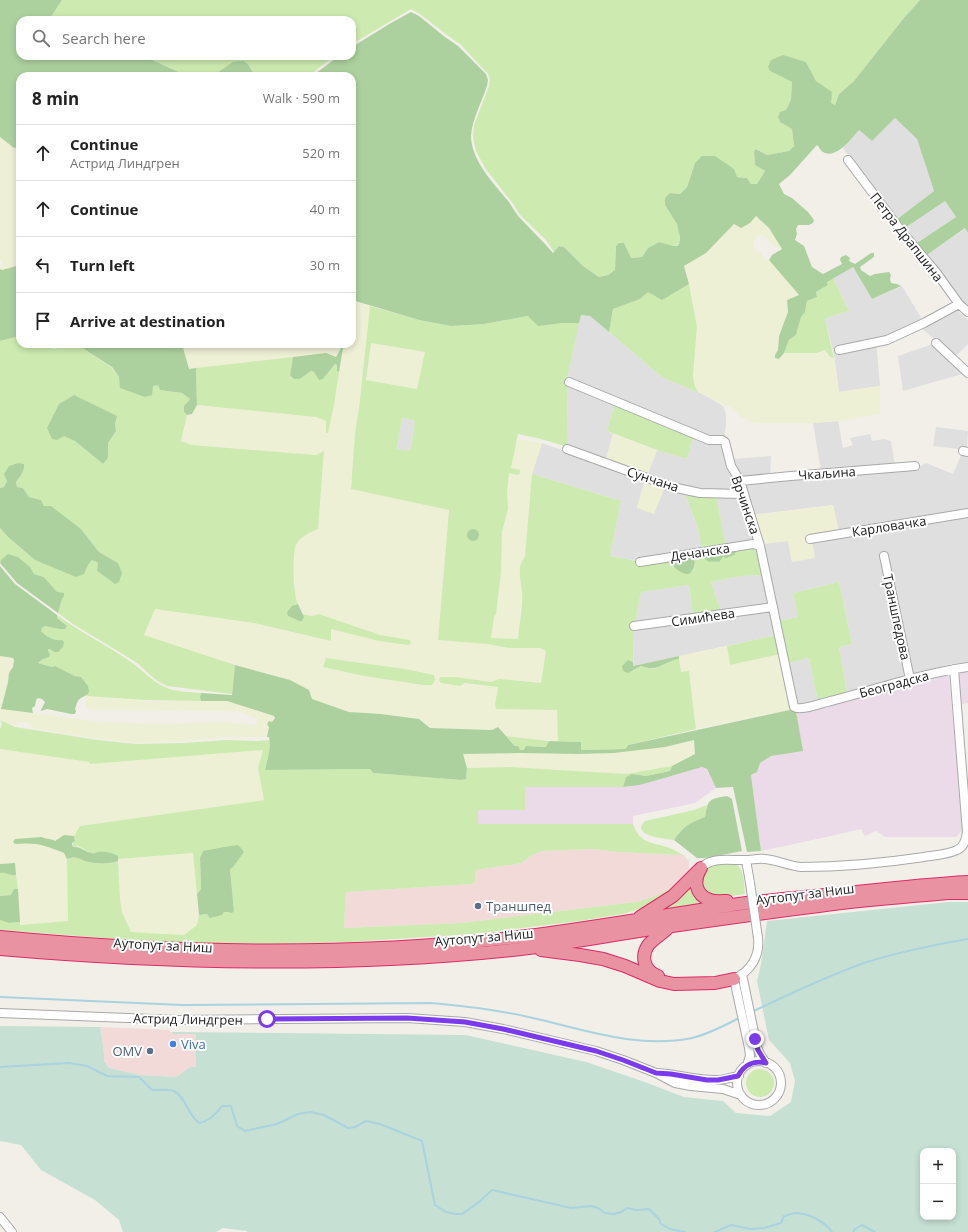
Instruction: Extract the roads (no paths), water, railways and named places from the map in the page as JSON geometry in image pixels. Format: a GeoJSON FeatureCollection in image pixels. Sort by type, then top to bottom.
{"type":"FeatureCollection","features":[{"type":"Feature","properties":{"kind":"highway"},"geometry":{"type":"LineString","coordinates":[[701,868],[696,875],[696,885],[699,891],[709,900],[724,901],[776,896],[803,898]]}},
{"type":"Feature","properties":{"kind":"highway"},"geometry":{"type":"LineString","coordinates":[[634,921],[673,896],[701,868]]}},
{"type":"Feature","properties":{"kind":"highway","name":"Аутопут за Ниш"},"geometry":{"type":"LineString","coordinates":[[0,937],[168,949],[260,951],[335,950],[444,944],[537,934],[634,921],[742,904],[968,882]]}},
{"type":"Feature","properties":{"kind":"highway","name":"Аутопут за Ниш"},"geometry":{"type":"LineString","coordinates":[[0,949],[81,956],[262,963],[440,956],[521,949],[670,926],[817,906],[948,893],[968,893]]}},
{"type":"Feature","properties":{"kind":"highway"},"geometry":{"type":"LineString","coordinates":[[670,926],[646,949],[644,961],[649,971],[655,975],[668,979],[736,978]]}},
{"type":"Feature","properties":{"kind":"highway"},"geometry":{"type":"LineString","coordinates":[[521,949],[580,954],[603,959],[625,966],[660,981],[674,984],[715,983],[736,978]]}},
{"type":"Feature","properties":{"kind":"street","name":"Петра Драпшина"},"geometry":{"type":"LineString","coordinates":[[848,160],[902,232],[936,272],[959,304],[968,312]]}},
{"type":"Feature","properties":{"kind":"street"},"geometry":{"type":"LineString","coordinates":[[839,350],[887,340],[924,323],[959,304]]}},
{"type":"Feature","properties":{"kind":"street"},"geometry":{"type":"LineString","coordinates":[[936,342],[968,373]]}},
{"type":"Feature","properties":{"kind":"street","name":"Врчинска"},"geometry":{"type":"LineString","coordinates":[[569,382],[708,440],[722,440],[725,442],[731,466],[740,482],[760,546],[794,707],[800,708],[821,704]]}},
{"type":"Feature","properties":{"kind":"street","name":"Сунчана"},"geometry":{"type":"LineString","coordinates":[[567,449],[672,487],[700,493],[743,494]]}},
{"type":"Feature","properties":{"kind":"street","name":"Чкаљина"},"geometry":{"type":"LineString","coordinates":[[740,482],[791,476],[915,466]]}},
{"type":"Feature","properties":{"kind":"street","name":"Карловачка"},"geometry":{"type":"LineString","coordinates":[[810,539],[968,513]]}},
{"type":"Feature","properties":{"kind":"street","name":"Дечанска"},"geometry":{"type":"LineString","coordinates":[[640,562],[752,544],[760,546]]}},
{"type":"Feature","properties":{"kind":"street","name":"Траншпедова"},"geometry":{"type":"LineString","coordinates":[[884,556],[910,679]]}},
{"type":"Feature","properties":{"kind":"street","name":"Симићева"},"geometry":{"type":"LineString","coordinates":[[634,626],[773,607]]}},
{"type":"Feature","properties":{"kind":"street","name":"Београдска"},"geometry":{"type":"LineString","coordinates":[[821,704],[910,679],[968,667]]}},
{"type":"Feature","properties":{"kind":"street"},"geometry":{"type":"LineString","coordinates":[[701,868],[705,864],[716,860],[746,860],[757,858],[765,858],[792,866],[801,867],[864,864],[907,860],[944,854],[957,850],[963,846],[966,840],[967,832],[954,669]]}},
{"type":"Feature","properties":{"kind":"street"},"geometry":{"type":"LineString","coordinates":[[746,860],[759,945],[756,957],[749,969],[736,978],[741,992],[750,1033],[750,1056],[747,1065]]}},
{"type":"Feature","properties":{"kind":"street","name":"Астрид Линдгрен"},"geometry":{"type":"LineString","coordinates":[[0,1013],[178,1020],[407,1018],[459,1022],[503,1029],[589,1049],[656,1073],[675,1083],[723,1089],[741,1095]]}},
{"type":"Feature","properties":{"kind":"street"},"geometry":{"type":"LineString","coordinates":[[750,1033],[766,1063]]}},
{"type":"Feature","properties":{"kind":"street"},"geometry":{"type":"LineString","coordinates":[[755,1062],[766,1063],[774,1067],[781,1079],[780,1088],[776,1097],[765,1104],[756,1105],[747,1102],[741,1095],[737,1084],[738,1076],[747,1065],[755,1062]]}},
{"type":"Feature","properties":{"kind":"street","name":"Астрид Линдгрен"},"geometry":{"type":"LineString","coordinates":[[656,1073],[707,1080],[718,1080],[738,1076]]}},
{"type":"Feature","properties":{"kind":"street"},"geometry":{"type":"LineString","coordinates":[[0,1217],[12,1232]]}},
{"type":"Feature","properties":{"kind":"waterway"},"geometry":{"type":"LineString","coordinates":[[752,1012],[808,986],[864,963],[890,955],[968,939]]}},
{"type":"Feature","properties":{"kind":"waterway"},"geometry":{"type":"LineString","coordinates":[[0,997],[182,1005],[431,1003],[508,1013],[612,1037],[652,1041],[672,1041],[692,1038],[722,1027],[739,1018]]}},
{"type":"Feature","properties":{"kind":"waterway"},"geometry":{"type":"LineString","coordinates":[[0,1067],[69,1063],[87,1066],[107,1076],[139,1077],[152,1090],[169,1090],[178,1093],[195,1120],[199,1123],[215,1115],[222,1106],[231,1106],[237,1126],[245,1131],[277,1124],[298,1114],[310,1112],[324,1115],[348,1128],[355,1127],[366,1121],[380,1124],[422,1141],[435,1205],[446,1212],[462,1214],[479,1202],[492,1190],[571,1208],[591,1206],[598,1208],[605,1213],[614,1214],[627,1208],[636,1210],[649,1209],[659,1219],[661,1224],[670,1229],[685,1232]]}},
{"type":"Feature","properties":{"kind":"waterway"},"geometry":{"type":"LineString","coordinates":[[715,1232],[731,1225],[750,1229],[764,1228],[781,1223],[784,1216],[797,1213],[816,1219],[829,1228],[832,1232]]}},
{"type":"Feature","properties":{"kind":"waterway"},"geometry":{"type":"LineString","coordinates":[[853,1232],[862,1225],[875,1232]]}},
{"type":"Feature","properties":{"kind":"place","name":"Траншпед"},"geometry":{"type":"Point","coordinates":[478,906]}},
{"type":"Feature","properties":{"kind":"place","name":"Viva"},"geometry":{"type":"Point","coordinates":[173,1044]}},
{"type":"Feature","properties":{"kind":"place","name":"OMV"},"geometry":{"type":"Point","coordinates":[150,1051]}}]}
